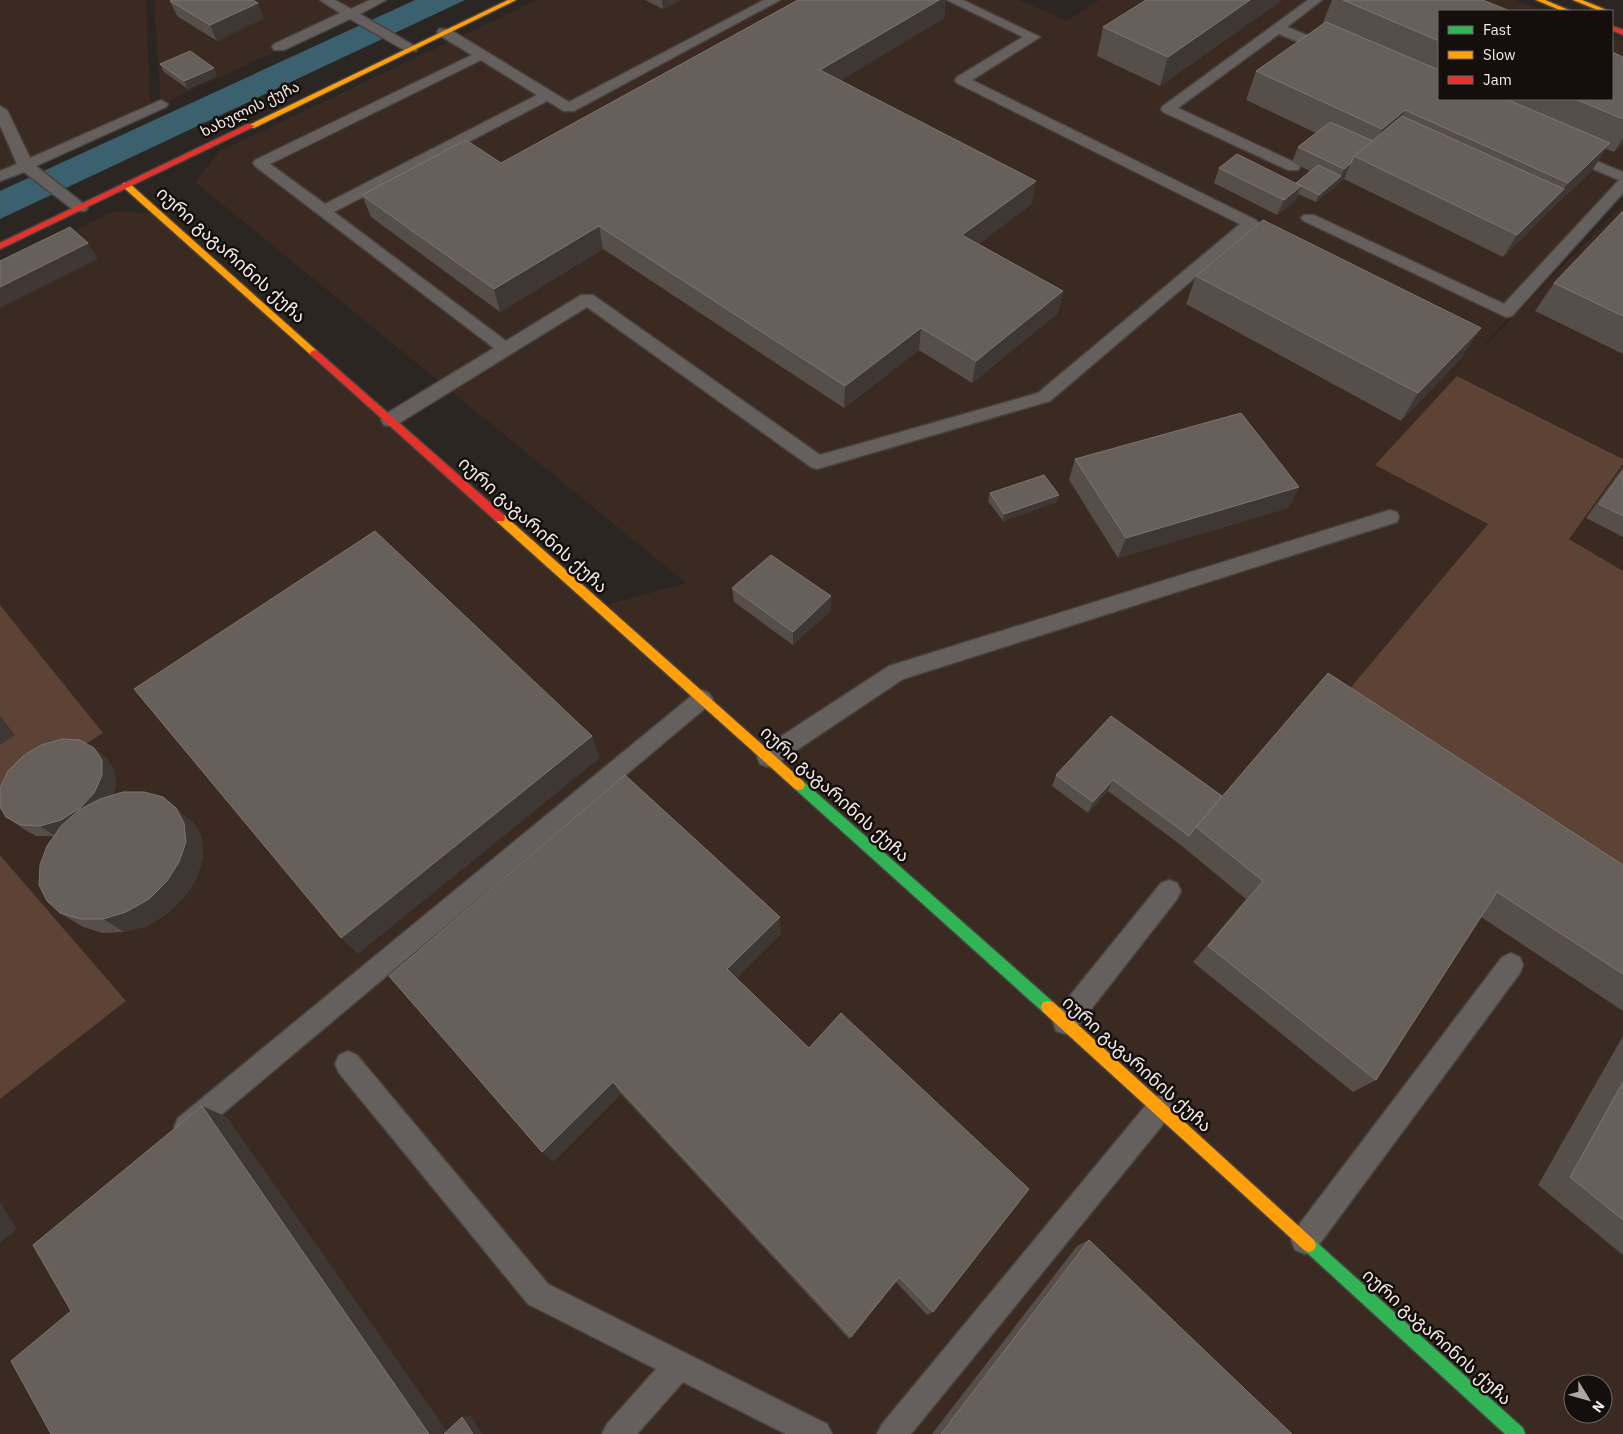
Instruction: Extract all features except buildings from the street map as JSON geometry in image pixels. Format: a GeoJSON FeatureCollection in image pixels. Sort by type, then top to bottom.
{"type":"FeatureCollection","features":[{"type":"Feature","properties":{"kind":"street","name":"ხახულის ქუჩა"},"geometry":{"type":"LineString","coordinates":[[0,246],[512,0]]}},
{"type":"Feature","properties":{"kind":"street"},"geometry":{"type":"LineString","coordinates":[[1539,0],[1565,10]]}},
{"type":"Feature","properties":{"kind":"street"},"geometry":{"type":"LineString","coordinates":[[1576,0],[1603,10]]}},
{"type":"Feature","properties":{"kind":"street","name":"იური გაგარინის ქუჩა"},"geometry":{"type":"LineString","coordinates":[[126,185],[1065,1022],[1517,1434]]}},
{"type":"Feature","properties":{"kind":"lane"},"geometry":{"type":"LineString","coordinates":[[326,0],[410,48]]}},
{"type":"Feature","properties":{"kind":"lane"},"geometry":{"type":"LineString","coordinates":[[279,47],[354,17],[380,0]]}},
{"type":"Feature","properties":{"kind":"lane"},"geometry":{"type":"LineString","coordinates":[[444,32],[569,108],[774,0]]}},
{"type":"Feature","properties":{"kind":"lane"},"geometry":{"type":"LineString","coordinates":[[390,420],[587,298],[817,462],[1044,397],[1251,223],[962,80],[1033,36],[953,0]]}},
{"type":"Feature","properties":{"kind":"lane"},"geometry":{"type":"LineString","coordinates":[[1293,167],[1168,109],[1316,0]]}},
{"type":"Feature","properties":{"kind":"lane"},"geometry":{"type":"LineString","coordinates":[[1277,28],[1340,54]]}},
{"type":"Feature","properties":{"kind":"lane"},"geometry":{"type":"LineString","coordinates":[[482,55],[260,163],[506,349]]}},
{"type":"Feature","properties":{"kind":"lane"},"geometry":{"type":"LineString","coordinates":[[324,211],[547,95]]}},
{"type":"Feature","properties":{"kind":"lane"},"geometry":{"type":"LineString","coordinates":[[0,177],[28,168],[161,104]]}},
{"type":"Feature","properties":{"kind":"lane"},"geometry":{"type":"LineString","coordinates":[[0,110],[28,168],[80,208]]}},
{"type":"Feature","properties":{"kind":"lane"},"geometry":{"type":"LineString","coordinates":[[1560,150],[1623,177]]}},
{"type":"Feature","properties":{"kind":"lane"},"geometry":{"type":"LineString","coordinates":[[1309,218],[1506,312],[1623,184]]}},
{"type":"Feature","properties":{"kind":"lane"},"geometry":{"type":"LineString","coordinates":[[768,757],[896,672],[1390,517]]}},
{"type":"Feature","properties":{"kind":"lane"},"geometry":{"type":"LineString","coordinates":[[174,1138],[702,699]]}},
{"type":"Feature","properties":{"kind":"lane"},"geometry":{"type":"LineString","coordinates":[[1065,1022],[1169,891]]}},
{"type":"Feature","properties":{"kind":"lane"},"geometry":{"type":"LineString","coordinates":[[1305,1240],[1512,965]]}},
{"type":"Feature","properties":{"kind":"lane"},"geometry":{"type":"LineString","coordinates":[[348,1064],[538,1294],[817,1434]]}},
{"type":"Feature","properties":{"kind":"lane"},"geometry":{"type":"LineString","coordinates":[[892,1434],[1160,1108]]}},
{"type":"Feature","properties":{"kind":"lane"},"geometry":{"type":"LineString","coordinates":[[618,1434],[679,1365]]}},
{"type":"Feature","properties":{"kind":"shaded area"},"geometry":{"type":"Polygon","coordinates":[[[0,0],[146,0],[150,103],[0,173],[0,0]]]}},
{"type":"Feature","properties":{"kind":"shaded area"},"geometry":{"type":"Polygon","coordinates":[[[154,0],[389,0],[161,104],[154,0]]]}},
{"type":"Feature","properties":{"kind":"shaded area"},"geometry":{"type":"Polygon","coordinates":[[[537,0],[1019,0],[1067,21],[1099,0],[1515,0],[1542,10],[1438,10],[1438,100],[1613,100],[1613,37],[1623,41],[1623,183],[1476,355],[1623,204],[1623,459],[1457,376],[1489,524],[1347,692],[1623,884],[1623,1434],[0,1434],[0,1099],[126,1001],[0,855],[0,799],[103,733],[0,605],[0,267],[114,211],[161,214],[599,607],[686,583],[195,182],[220,151],[537,0]]]}},
{"type":"Feature","properties":{"kind":"shaded area"},"geometry":{"type":"Polygon","coordinates":[[[1457,376],[1623,459],[1623,464],[1569,539],[1623,571],[1623,884],[1347,692],[1488,524],[1375,465],[1457,376]]]}},
{"type":"Feature","properties":{"kind":"shaded area"},"geometry":{"type":"Polygon","coordinates":[[[1623,464],[1623,571],[1569,539],[1623,464]]]}},
{"type":"Feature","properties":{"kind":"shaded area"},"geometry":{"type":"Polygon","coordinates":[[[0,605],[103,733],[0,799],[0,605]]]}},
{"type":"Feature","properties":{"kind":"shaded area"},"geometry":{"type":"Polygon","coordinates":[[[0,855],[126,1001],[0,1099],[0,855]]]}},
{"type":"Feature","properties":{"kind":"water"},"geometry":{"type":"Polygon","coordinates":[[[415,0],[465,0],[0,219],[0,191],[415,0]]]}},
{"type":"Feature","properties":{"kind":"traffic: fast"},"geometry":{"type":"LineString","coordinates":[[799,785],[1048,1007]]}},
{"type":"Feature","properties":{"kind":"traffic: fast"},"geometry":{"type":"LineString","coordinates":[[1309,1245],[1517,1434]]}},
{"type":"Feature","properties":{"kind":"traffic: slow"},"geometry":{"type":"LineString","coordinates":[[251,126],[513,0]]}},
{"type":"Feature","properties":{"kind":"traffic: slow"},"geometry":{"type":"LineString","coordinates":[[1539,0],[1565,10]]}},
{"type":"Feature","properties":{"kind":"traffic: slow"},"geometry":{"type":"LineString","coordinates":[[1576,0],[1603,10]]}},
{"type":"Feature","properties":{"kind":"traffic: slow"},"geometry":{"type":"LineString","coordinates":[[126,185],[314,353]]}},
{"type":"Feature","properties":{"kind":"traffic: slow"},"geometry":{"type":"LineString","coordinates":[[500,518],[799,785]]}},
{"type":"Feature","properties":{"kind":"traffic: slow"},"geometry":{"type":"LineString","coordinates":[[1048,1007],[1309,1245]]}},
{"type":"Feature","properties":{"kind":"traffic: jam"},"geometry":{"type":"LineString","coordinates":[[1613,28],[1623,33]]}},
{"type":"Feature","properties":{"kind":"traffic: jam"},"geometry":{"type":"LineString","coordinates":[[0,246],[251,126]]}},
{"type":"Feature","properties":{"kind":"traffic: jam"},"geometry":{"type":"LineString","coordinates":[[314,353],[500,518]]}}]}
